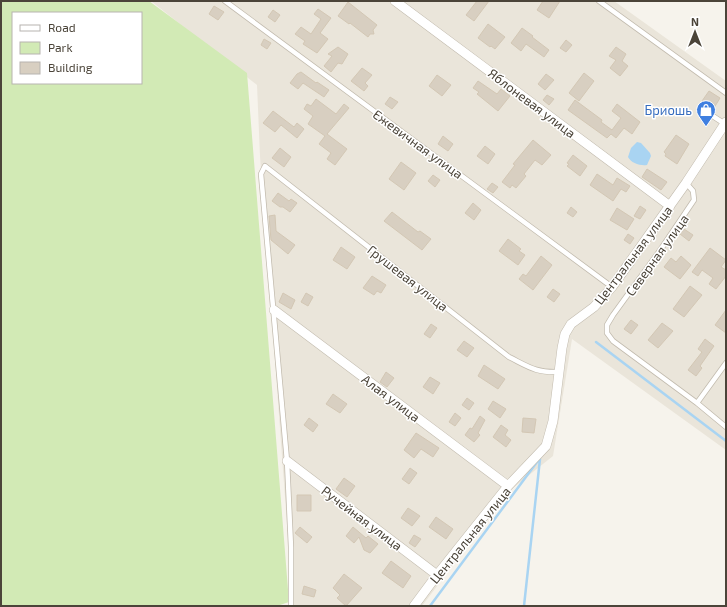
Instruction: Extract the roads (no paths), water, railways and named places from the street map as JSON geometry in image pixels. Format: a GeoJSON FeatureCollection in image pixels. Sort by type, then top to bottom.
{"type":"FeatureCollection","features":[{"type":"Feature","properties":{"kind":"street","name":"Яблоневая улица"},"geometry":{"type":"LineString","coordinates":[[395,1],[670,206]]}},
{"type":"Feature","properties":{"kind":"street","name":"Центральная улица"},"geometry":{"type":"LineString","coordinates":[[414,606],[508,486],[546,446],[553,421],[562,348],[566,334],[572,324],[594,307],[612,287],[686,183],[726,123]]}},
{"type":"Feature","properties":{"kind":"street","name":"Алая улица"},"geometry":{"type":"LineString","coordinates":[[274,310],[508,486]]}},
{"type":"Feature","properties":{"kind":"street","name":"Ручейная улица"},"geometry":{"type":"LineString","coordinates":[[287,461],[437,575]]}},
{"type":"Feature","properties":{"kind":"lane","name":"Ежевичная улица"},"geometry":{"type":"LineString","coordinates":[[225,1],[612,287]]}},
{"type":"Feature","properties":{"kind":"lane"},"geometry":{"type":"LineString","coordinates":[[599,1],[726,93]]}},
{"type":"Feature","properties":{"kind":"lane"},"geometry":{"type":"LineString","coordinates":[[702,109],[726,123]]}},
{"type":"Feature","properties":{"kind":"lane","name":"Грушевая улица"},"geometry":{"type":"LineString","coordinates":[[274,310],[261,174],[265,166],[509,357],[535,371],[559,372]]}},
{"type":"Feature","properties":{"kind":"lane","name":"Северная улица"},"geometry":{"type":"LineString","coordinates":[[686,183],[693,191],[694,200],[689,210],[607,325],[607,333],[614,341],[697,403]]}},
{"type":"Feature","properties":{"kind":"lane"},"geometry":{"type":"LineString","coordinates":[[274,310],[287,461],[290,547],[290,606]]}},
{"type":"Feature","properties":{"kind":"lane"},"geometry":{"type":"LineString","coordinates":[[726,363],[697,403],[726,428]]}},
{"type":"Feature","properties":{"kind":"water"},"geometry":{"type":"Polygon","coordinates":[[[637,142],[641,143],[650,153],[651,156],[647,165],[636,164],[628,157],[631,148],[637,142]]]}},
{"type":"Feature","properties":{"kind":"waterway"},"geometry":{"type":"LineString","coordinates":[[596,342],[726,441]]}},
{"type":"Feature","properties":{"kind":"waterway"},"geometry":{"type":"LineString","coordinates":[[430,606],[540,458]]}},
{"type":"Feature","properties":{"kind":"waterway"},"geometry":{"type":"LineString","coordinates":[[524,606],[540,459]]}},
{"type":"Feature","properties":{"kind":"place","name":"Бриошь"},"geometry":{"type":"Point","coordinates":[706,127]}}]}
